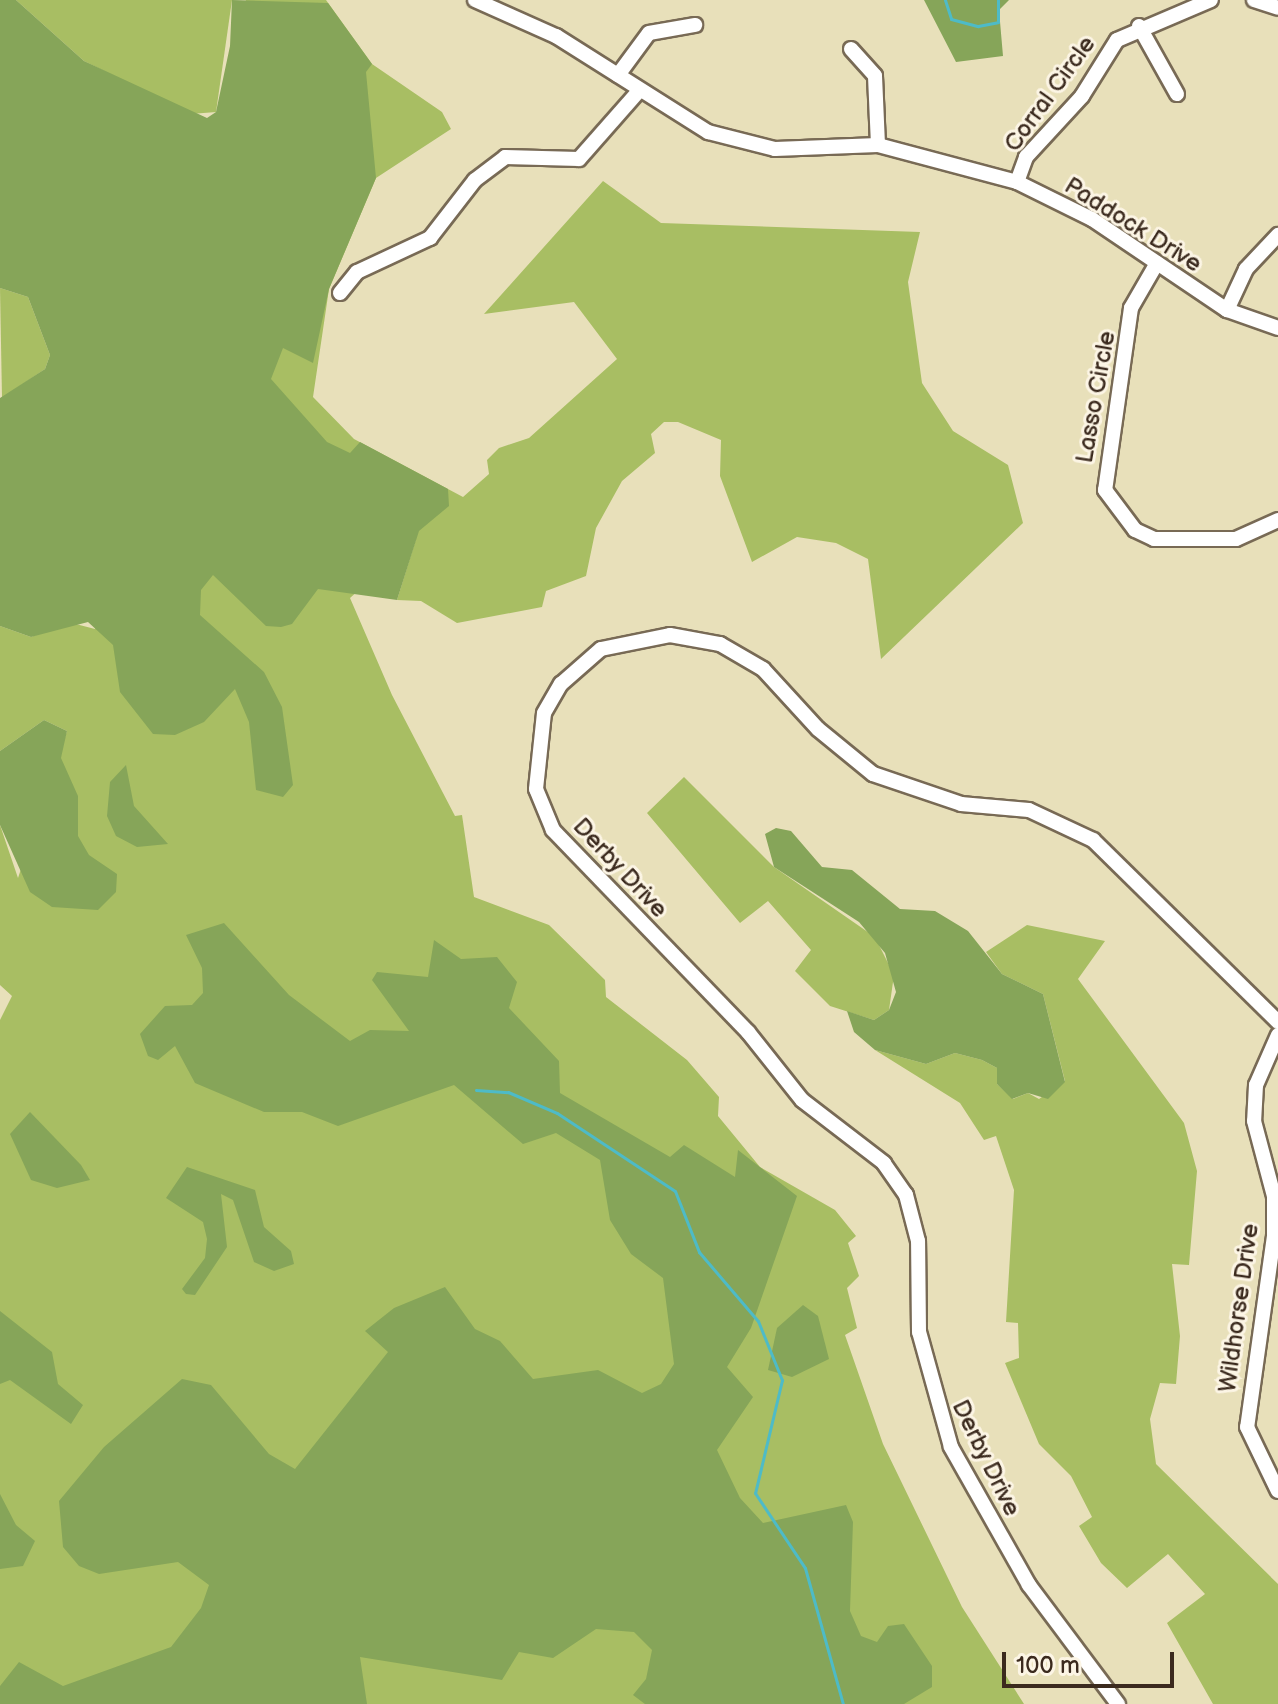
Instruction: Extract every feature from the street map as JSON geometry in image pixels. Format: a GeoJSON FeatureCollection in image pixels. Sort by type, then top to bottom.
{"type":"FeatureCollection","features":[{"type":"Feature","properties":{"kind":"street","name":"Paddock Drive"},"geometry":{"type":"LineString","coordinates":[[475,0],[556,36],[618,75],[668,113],[748,145],[878,145],[1017,182],[1157,263],[1227,310],[1278,328]]}},
{"type":"Feature","properties":{"kind":"street","name":"Corral Circle"},"geometry":{"type":"LineString","coordinates":[[1017,182],[1026,157],[1082,96],[1097,62],[1139,26],[1211,0]]}},
{"type":"Feature","properties":{"kind":"street"},"geometry":{"type":"LineString","coordinates":[[1254,0],[1278,8]]}},
{"type":"Feature","properties":{"kind":"street"},"geometry":{"type":"LineString","coordinates":[[618,75],[649,33],[695,25]]}},
{"type":"Feature","properties":{"kind":"street"},"geometry":{"type":"LineString","coordinates":[[1139,26],[1177,94]]}},
{"type":"Feature","properties":{"kind":"street"},"geometry":{"type":"LineString","coordinates":[[851,49],[875,76],[878,145]]}},
{"type":"Feature","properties":{"kind":"street"},"geometry":{"type":"LineString","coordinates":[[340,293],[357,272],[430,238],[475,180],[505,157],[579,159],[638,92]]}},
{"type":"Feature","properties":{"kind":"street"},"geometry":{"type":"LineString","coordinates":[[1227,310],[1246,269],[1278,235]]}},
{"type":"Feature","properties":{"kind":"street","name":"Lasso Circle"},"geometry":{"type":"LineString","coordinates":[[1157,263],[1131,308],[1105,490],[1135,530],[1154,539],[1236,539],[1278,520]]}},
{"type":"Feature","properties":{"kind":"street","name":"Derby Drive"},"geometry":{"type":"LineString","coordinates":[[1118,1704],[1029,1585],[951,1447],[919,1332],[918,1241],[906,1195],[884,1163],[802,1100],[748,1032],[553,830],[536,789],[544,713],[561,684],[601,649],[670,635],[720,644],[763,669],[818,729],[873,774],[961,804],[1029,810],[1093,840],[1278,1022]]}},
{"type":"Feature","properties":{"kind":"street","name":"Wildhorse Drive"},"geometry":{"type":"LineString","coordinates":[[1278,1035],[1256,1085],[1254,1121],[1274,1196],[1274,1236],[1247,1427],[1278,1491]]}},
{"type":"Feature","properties":{"kind":"green space"},"geometry":{"type":"Polygon","coordinates":[[[0,0],[16,0],[84,61],[207,118],[216,112],[230,46],[232,0],[328,3],[372,64],[366,72],[376,178],[329,289],[313,363],[283,348],[271,379],[327,442],[350,453],[360,442],[448,489],[449,506],[419,531],[397,600],[318,589],[292,624],[281,627],[266,626],[213,575],[201,590],[200,615],[264,672],[282,707],[293,785],[283,797],[256,790],[249,722],[235,689],[204,722],[175,735],[153,734],[120,692],[113,645],[88,622],[31,637],[0,626],[0,398],[45,369],[50,355],[28,297],[0,288],[0,0]]]}},
{"type":"Feature","properties":{"kind":"green space"},"geometry":{"type":"Polygon","coordinates":[[[16,0],[232,0],[216,112],[191,114],[84,61],[16,0]]]}},
{"type":"Feature","properties":{"kind":"green space"},"geometry":{"type":"Polygon","coordinates":[[[246,0],[326,0],[372,64],[442,112],[451,129],[376,178],[329,289],[313,397],[354,439],[463,497],[489,474],[487,460],[499,448],[529,438],[617,359],[574,302],[484,314],[603,181],[661,223],[920,232],[908,282],[922,383],[953,431],[1008,465],[1023,523],[881,659],[868,559],[836,543],[797,537],[752,562],[720,476],[721,440],[678,422],[664,422],[651,434],[655,453],[622,481],[596,528],[586,576],[546,591],[542,607],[457,623],[421,601],[397,600],[416,539],[350,598],[392,695],[455,816],[462,815],[474,897],[549,925],[605,980],[606,997],[687,1060],[719,1097],[718,1116],[760,1167],[835,1210],[856,1236],[848,1243],[859,1276],[847,1288],[857,1328],[845,1335],[883,1444],[962,1607],[1024,1704],[0,1704],[0,1020],[12,996],[0,985],[0,825],[18,878],[67,731],[44,720],[0,751],[0,626],[31,637],[68,622],[95,629],[246,0]]]}},
{"type":"Feature","properties":{"kind":"green space"},"geometry":{"type":"Polygon","coordinates":[[[924,0],[1009,0],[999,10],[1003,56],[956,62],[924,0]]]}},
{"type":"Feature","properties":{"kind":"green space"},"geometry":{"type":"Polygon","coordinates":[[[0,288],[28,297],[50,355],[45,369],[2,398],[0,288]]]}},
{"type":"Feature","properties":{"kind":"green space"},"geometry":{"type":"Polygon","coordinates":[[[44,720],[67,731],[61,758],[78,796],[78,836],[89,855],[117,874],[116,892],[98,910],[52,907],[30,892],[0,825],[0,751],[44,720]]]}},
{"type":"Feature","properties":{"kind":"green space"},"geometry":{"type":"Polygon","coordinates":[[[126,765],[134,806],[168,844],[137,847],[116,836],[107,816],[110,782],[126,765]]]}},
{"type":"Feature","properties":{"kind":"green space"},"geometry":{"type":"Polygon","coordinates":[[[684,777],[774,867],[875,937],[894,975],[889,1010],[874,1020],[830,1006],[795,971],[811,950],[768,901],[740,923],[647,813],[684,777]]]}},
{"type":"Feature","properties":{"kind":"green space"},"geometry":{"type":"Polygon","coordinates":[[[776,828],[791,831],[822,867],[852,870],[900,909],[935,911],[968,931],[1002,974],[1043,994],[1065,1082],[1048,1099],[1028,1093],[1012,1099],[997,1084],[997,1068],[982,1060],[955,1053],[926,1064],[875,1050],[854,1032],[847,1011],[874,1020],[889,1010],[896,992],[885,953],[859,922],[774,867],[765,834],[776,828]]]}},
{"type":"Feature","properties":{"kind":"green space"},"geometry":{"type":"Polygon","coordinates":[[[224,923],[289,995],[350,1041],[370,1030],[409,1031],[372,980],[377,972],[428,977],[434,940],[461,959],[497,957],[517,982],[509,1008],[559,1061],[560,1093],[670,1157],[684,1145],[735,1177],[738,1150],[797,1196],[751,1328],[727,1367],[753,1397],[717,1450],[740,1498],[763,1523],[846,1505],[853,1522],[850,1611],[861,1636],[877,1642],[888,1626],[904,1624],[932,1666],[932,1687],[904,1704],[645,1704],[633,1695],[646,1679],[652,1650],[634,1632],[596,1629],[553,1658],[519,1652],[502,1680],[360,1657],[367,1704],[0,1704],[0,1686],[19,1662],[63,1686],[171,1647],[201,1608],[209,1585],[178,1562],[99,1574],[79,1566],[63,1547],[59,1501],[104,1447],[182,1379],[211,1385],[269,1454],[295,1469],[388,1352],[365,1331],[394,1308],[445,1287],[475,1329],[500,1341],[533,1379],[598,1370],[642,1393],[661,1384],[674,1364],[663,1278],[631,1254],[610,1220],[600,1160],[556,1133],[523,1144],[454,1085],[338,1126],[302,1112],[264,1112],[195,1083],[175,1046],[158,1060],[148,1056],[140,1034],[165,1006],[192,1005],[203,993],[202,968],[186,935],[224,923]]]}},
{"type":"Feature","properties":{"kind":"green space"},"geometry":{"type":"Polygon","coordinates":[[[1027,925],[1105,941],[1078,979],[1184,1123],[1197,1171],[1189,1265],[1172,1264],[1180,1336],[1176,1384],[1160,1383],[1150,1419],[1156,1464],[1278,1584],[1278,1704],[1213,1704],[1167,1623],[1205,1594],[1168,1554],[1127,1588],[1101,1563],[1079,1526],[1092,1517],[1071,1476],[1039,1444],[1005,1363],[1019,1358],[1018,1323],[1006,1322],[1014,1190],[996,1136],[984,1140],[960,1103],[875,1050],[926,1064],[955,1053],[982,1060],[997,1068],[997,1084],[1013,1099],[1028,1093],[1039,1099],[1065,1081],[1043,994],[1002,974],[986,952],[1027,925]]]}},
{"type":"Feature","properties":{"kind":"green space"},"geometry":{"type":"Polygon","coordinates":[[[30,1112],[81,1165],[90,1180],[57,1188],[31,1180],[10,1134],[30,1112]]]}},
{"type":"Feature","properties":{"kind":"green space"},"geometry":{"type":"Polygon","coordinates":[[[187,1167],[255,1190],[264,1227],[291,1251],[294,1264],[274,1271],[254,1262],[233,1200],[221,1194],[227,1247],[195,1295],[186,1294],[182,1289],[205,1258],[207,1239],[203,1222],[166,1198],[187,1167]]]}},
{"type":"Feature","properties":{"kind":"green space"},"geometry":{"type":"Polygon","coordinates":[[[803,1305],[818,1316],[829,1359],[792,1377],[768,1370],[777,1328],[803,1305]]]}},
{"type":"Feature","properties":{"kind":"green space"},"geometry":{"type":"Polygon","coordinates":[[[0,1311],[52,1352],[58,1384],[83,1405],[71,1424],[10,1380],[0,1384],[0,1311]]]}},
{"type":"Feature","properties":{"kind":"green space"},"geometry":{"type":"Polygon","coordinates":[[[0,1494],[16,1525],[35,1541],[23,1566],[0,1569],[0,1494]]]}},
{"type":"Feature","properties":{"kind":"waterway"},"geometry":{"type":"LineString","coordinates":[[945,0],[951,19],[978,26],[998,22],[998,0]]}},
{"type":"Feature","properties":{"kind":"waterway"},"geometry":{"type":"LineString","coordinates":[[476,1090],[508,1092],[557,1113],[675,1191],[699,1252],[758,1321],[782,1380],[755,1493],[805,1568],[843,1704]]}}]}
